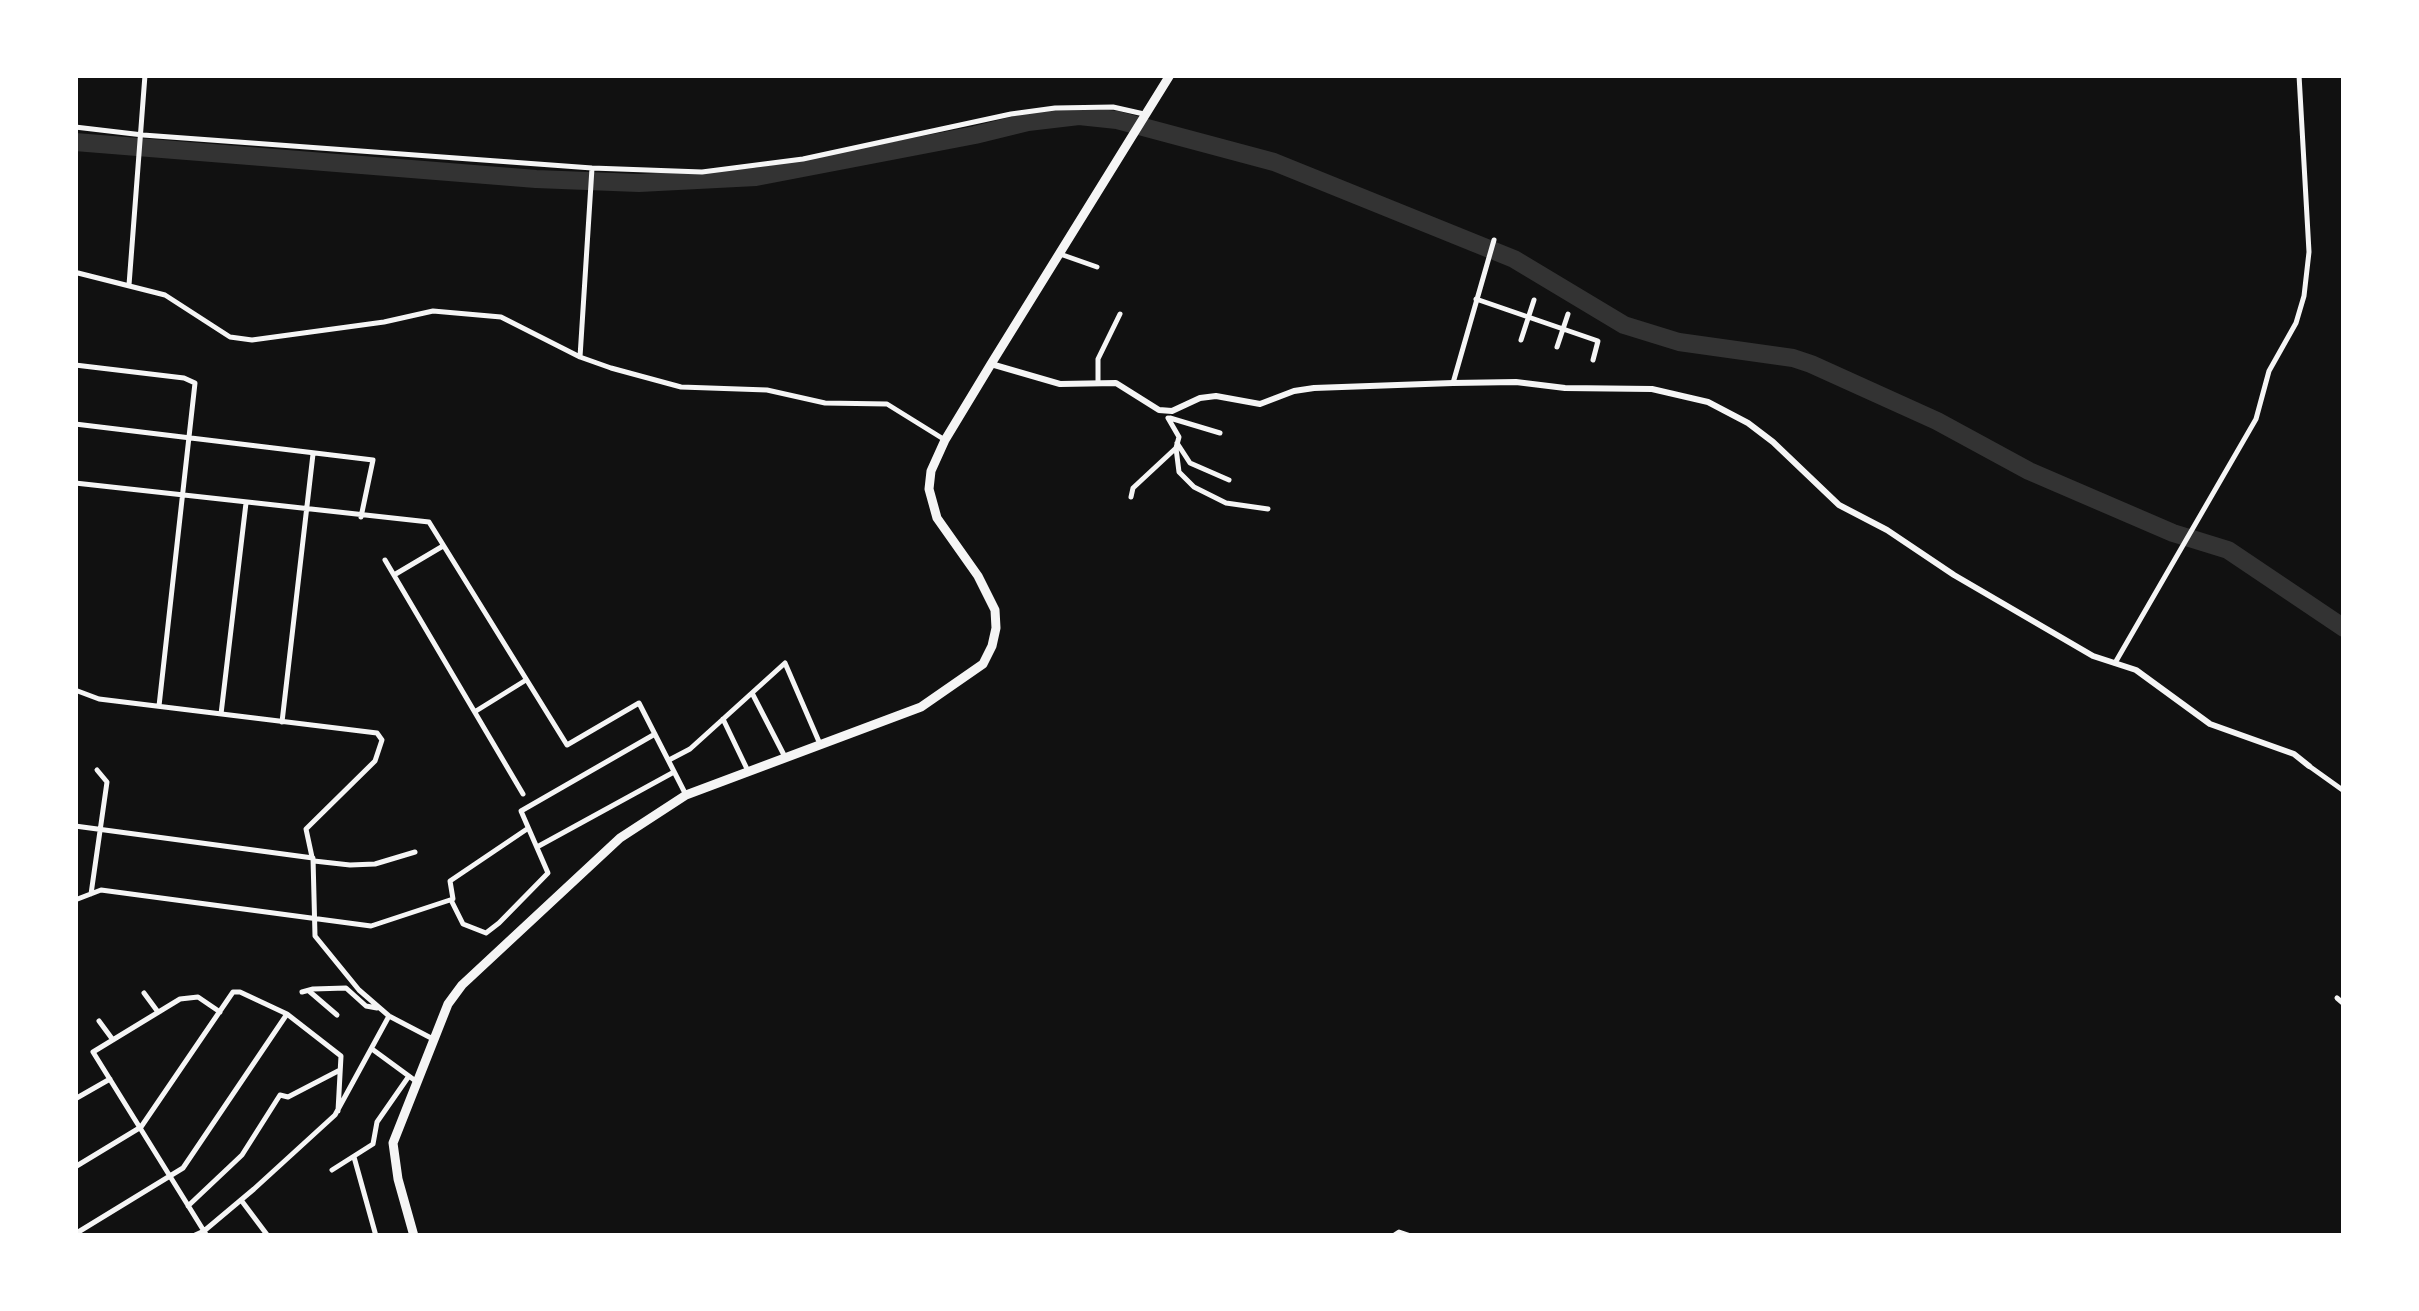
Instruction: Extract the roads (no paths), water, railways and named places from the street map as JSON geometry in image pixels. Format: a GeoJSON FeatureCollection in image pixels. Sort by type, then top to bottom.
{"type":"FeatureCollection","features":[{"type":"Feature","properties":{"kind":"main road"},"geometry":{"type":"LineString","coordinates":[[414,1236],[398,1179],[393,1143],[413,1080],[448,1004],[462,984],[620,838],[686,796],[921,707],[983,664],[992,646],[995,610],[988,592],[937,518],[930,500],[931,471],[991,364],[1170,75]]}},
{"type":"Feature","properties":{"kind":"street"},"geometry":{"type":"LineString","coordinates":[[129,285],[145,75]]}},
{"type":"Feature","properties":{"kind":"street"},"geometry":{"type":"LineString","coordinates":[[2115,663],[2256,418],[2269,371],[2296,322],[2304,296],[2309,252],[2299,75]]}},
{"type":"Feature","properties":{"kind":"street"},"geometry":{"type":"LineString","coordinates":[[75,127],[592,168],[702,172],[803,159],[1055,108],[1113,107],[1145,117]]}},
{"type":"Feature","properties":{"kind":"street"},"geometry":{"type":"LineString","coordinates":[[580,357],[592,168]]}},
{"type":"Feature","properties":{"kind":"street"},"geometry":{"type":"LineString","coordinates":[[1454,383],[1494,240]]}},
{"type":"Feature","properties":{"kind":"street"},"geometry":{"type":"LineString","coordinates":[[1060,254],[1097,267]]}},
{"type":"Feature","properties":{"kind":"street"},"geometry":{"type":"LineString","coordinates":[[75,275],[165,294],[230,337],[252,340],[434,312],[501,317],[580,357],[681,387],[767,390],[825,402],[887,404],[946,440]]}},
{"type":"Feature","properties":{"kind":"street"},"geometry":{"type":"LineString","coordinates":[[1476,300],[1598,341],[1593,360]]}},
{"type":"Feature","properties":{"kind":"street"},"geometry":{"type":"LineString","coordinates":[[1521,340],[1534,300]]}},
{"type":"Feature","properties":{"kind":"street"},"geometry":{"type":"LineString","coordinates":[[75,310],[75,320]]}},
{"type":"Feature","properties":{"kind":"street"},"geometry":{"type":"LineString","coordinates":[[1098,381],[1098,359],[1120,314]]}},
{"type":"Feature","properties":{"kind":"street"},"geometry":{"type":"LineString","coordinates":[[1557,347],[1568,314]]}},
{"type":"Feature","properties":{"kind":"street"},"geometry":{"type":"LineString","coordinates":[[991,364],[1060,384],[1116,383],[1167,414],[1220,434]]}},
{"type":"Feature","properties":{"kind":"street"},"geometry":{"type":"LineString","coordinates":[[75,365],[184,378],[195,383],[158,706]]}},
{"type":"Feature","properties":{"kind":"street"},"geometry":{"type":"LineString","coordinates":[[1167,414],[1200,398],[1216,396],[1260,404],[1314,388],[1454,383],[1516,382],[1566,388],[1652,390],[1708,402],[1748,422],[1774,442],[1839,505],[1887,530],[2001,604],[2093,656],[2136,670],[2210,724],[2294,754],[2344,791]]}},
{"type":"Feature","properties":{"kind":"street"},"geometry":{"type":"LineString","coordinates":[[1167,414],[1178,437],[1179,472],[1194,487],[1226,502],[1268,509]]}},
{"type":"Feature","properties":{"kind":"street"},"geometry":{"type":"LineString","coordinates":[[75,424],[373,460],[362,516]]}},
{"type":"Feature","properties":{"kind":"street"},"geometry":{"type":"LineString","coordinates":[[1176,445],[1190,463],[1230,480]]}},
{"type":"Feature","properties":{"kind":"street"},"geometry":{"type":"LineString","coordinates":[[1131,497],[1133,488],[1176,445]]}},
{"type":"Feature","properties":{"kind":"street"},"geometry":{"type":"LineString","coordinates":[[282,722],[313,454]]}},
{"type":"Feature","properties":{"kind":"street"},"geometry":{"type":"LineString","coordinates":[[75,484],[429,522],[566,745],[639,702],[686,796]]}},
{"type":"Feature","properties":{"kind":"street"},"geometry":{"type":"LineString","coordinates":[[221,714],[246,504]]}},
{"type":"Feature","properties":{"kind":"street"},"geometry":{"type":"LineString","coordinates":[[394,575],[443,546]]}},
{"type":"Feature","properties":{"kind":"street"},"geometry":{"type":"LineString","coordinates":[[385,560],[524,794]]}},
{"type":"Feature","properties":{"kind":"street"},"geometry":{"type":"LineString","coordinates":[[670,760],[690,749],[784,663],[820,744]]}},
{"type":"Feature","properties":{"kind":"street"},"geometry":{"type":"LineString","coordinates":[[476,711],[526,680]]}},
{"type":"Feature","properties":{"kind":"street"},"geometry":{"type":"LineString","coordinates":[[75,690],[99,699],[377,733],[382,740],[375,761],[306,829],[314,860],[315,936],[359,990],[389,1016],[434,1039]]}},
{"type":"Feature","properties":{"kind":"street"},"geometry":{"type":"LineString","coordinates":[[752,693],[785,757]]}},
{"type":"Feature","properties":{"kind":"street"},"geometry":{"type":"LineString","coordinates":[[723,719],[748,771]]}},
{"type":"Feature","properties":{"kind":"street"},"geometry":{"type":"LineString","coordinates":[[451,900],[463,924],[486,934],[548,874],[521,811],[655,734]]}},
{"type":"Feature","properties":{"kind":"street"},"geometry":{"type":"LineString","coordinates":[[91,894],[106,782],[96,770]]}},
{"type":"Feature","properties":{"kind":"street"},"geometry":{"type":"LineString","coordinates":[[536,847],[675,772]]}},
{"type":"Feature","properties":{"kind":"street"},"geometry":{"type":"LineString","coordinates":[[75,826],[350,866],[376,864],[416,852]]}},
{"type":"Feature","properties":{"kind":"street"},"geometry":{"type":"LineString","coordinates":[[75,900],[101,890],[371,926],[451,900],[454,895],[448,886],[450,880],[526,829]]}},
{"type":"Feature","properties":{"kind":"street"},"geometry":{"type":"LineString","coordinates":[[337,1015],[305,992],[346,988],[366,1006],[380,1008]]}},
{"type":"Feature","properties":{"kind":"street"},"geometry":{"type":"LineString","coordinates":[[75,1167],[141,1127],[233,992],[287,1014],[341,1056],[338,1111]]}},
{"type":"Feature","properties":{"kind":"street"},"geometry":{"type":"LineString","coordinates":[[144,993],[158,1012]]}},
{"type":"Feature","properties":{"kind":"street"},"geometry":{"type":"LineString","coordinates":[[205,1233],[93,1052],[180,998],[198,998],[220,1012]]}},
{"type":"Feature","properties":{"kind":"street"},"geometry":{"type":"LineString","coordinates":[[2336,998],[2344,1004]]}},
{"type":"Feature","properties":{"kind":"street"},"geometry":{"type":"LineString","coordinates":[[75,1234],[183,1168],[287,1014]]}},
{"type":"Feature","properties":{"kind":"street"},"geometry":{"type":"LineString","coordinates":[[192,1236],[205,1233],[338,1111],[389,1016]]}},
{"type":"Feature","properties":{"kind":"street"},"geometry":{"type":"LineString","coordinates":[[99,1020],[113,1040]]}},
{"type":"Feature","properties":{"kind":"street"},"geometry":{"type":"LineString","coordinates":[[332,1170],[373,1144],[377,1122],[413,1080],[372,1049]]}},
{"type":"Feature","properties":{"kind":"street"},"geometry":{"type":"LineString","coordinates":[[188,1206],[242,1155],[280,1095],[288,1096],[340,1070]]}},
{"type":"Feature","properties":{"kind":"street"},"geometry":{"type":"LineString","coordinates":[[75,1099],[110,1079]]}},
{"type":"Feature","properties":{"kind":"street"},"geometry":{"type":"LineString","coordinates":[[353,1156],[376,1236]]}},
{"type":"Feature","properties":{"kind":"street"},"geometry":{"type":"LineString","coordinates":[[241,1200],[268,1236]]}},
{"type":"Feature","properties":{"kind":"street"},"geometry":{"type":"LineString","coordinates":[[86,1226],[92,1236]]}},
{"type":"Feature","properties":{"kind":"street"},"geometry":{"type":"LineString","coordinates":[[1392,1236],[1399,1232],[1411,1236]]}},
{"type":"Feature","properties":{"kind":"street"},"geometry":{"type":"LineString","coordinates":[[1205,1236],[1253,1236]]}},
{"type":"Feature","properties":{"kind":"waterway"},"geometry":{"type":"LineString","coordinates":[[75,142],[536,179],[639,183],[756,177],[1028,122],[1079,116],[1117,120],[1274,162],[1514,259],[1624,325],[1679,342],[1811,364],[1937,421],[2029,471],[2173,533],[2228,550],[2344,628]]}}]}
